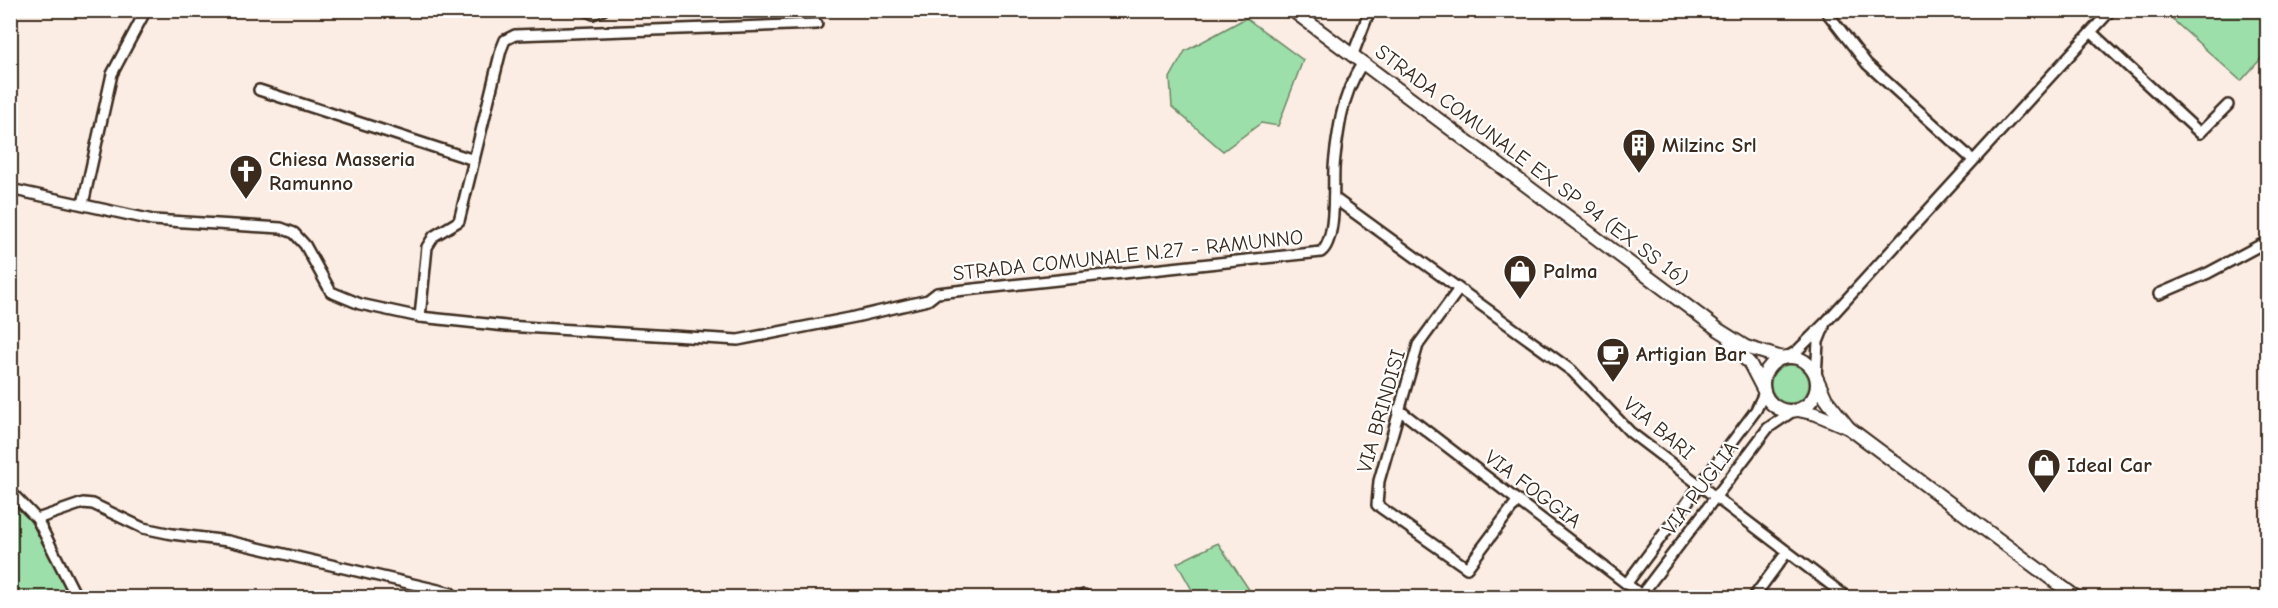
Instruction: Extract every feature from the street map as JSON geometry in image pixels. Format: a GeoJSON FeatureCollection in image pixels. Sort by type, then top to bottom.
{"type":"FeatureCollection","features":[{"type":"Feature","properties":{"kind":"main road","name":"STRADA COMUNALE EX SP 94 (EX SS 16)"},"geometry":{"type":"LineString","coordinates":[[1292,10],[1719,330],[1746,347],[1784,358]]}},
{"type":"Feature","properties":{"kind":"main road","name":"STRADA COMUNALE EX SP 94 (EX SS 16)"},"geometry":{"type":"LineString","coordinates":[[1719,330],[1750,364],[1764,392]]}},
{"type":"Feature","properties":{"kind":"main road"},"geometry":{"type":"LineString","coordinates":[[1849,428],[1826,399],[1812,368],[1805,362],[1796,358],[1784,358],[1768,367],[1764,374],[1764,392],[1776,407],[1816,414],[1849,428],[2077,597]]}},
{"type":"Feature","properties":{"kind":"main road"},"geometry":{"type":"LineString","coordinates":[[1796,410],[1811,401],[1817,386],[1816,377]]}},
{"type":"Feature","properties":{"kind":"street"},"geometry":{"type":"LineString","coordinates":[[83,204],[112,74],[146,10]]}},
{"type":"Feature","properties":{"kind":"street"},"geometry":{"type":"LineString","coordinates":[[586,10],[593,14],[603,10]]}},
{"type":"Feature","properties":{"kind":"street"},"geometry":{"type":"LineString","coordinates":[[1353,54],[1370,10]]}},
{"type":"Feature","properties":{"kind":"street"},"geometry":{"type":"LineString","coordinates":[[1825,10],[1867,64],[1972,160]]}},
{"type":"Feature","properties":{"kind":"street"},"geometry":{"type":"LineString","coordinates":[[1784,358],[1797,351],[1826,322],[2111,10]]}},
{"type":"Feature","properties":{"kind":"street"},"geometry":{"type":"LineString","coordinates":[[420,317],[426,247],[434,237],[459,221],[505,40],[515,35],[817,24]]}},
{"type":"Feature","properties":{"kind":"street"},"geometry":{"type":"LineString","coordinates":[[2091,32],[2200,134],[2228,105]]}},
{"type":"Feature","properties":{"kind":"street"},"geometry":{"type":"LineString","coordinates":[[1334,198],[1334,168],[1341,115],[1353,78],[1363,62]]}},
{"type":"Feature","properties":{"kind":"street"},"geometry":{"type":"LineString","coordinates":[[259,90],[474,160]]}},
{"type":"Feature","properties":{"kind":"street","name":"STRADA COMUNALE N.27 - RAMUNNO"},"geometry":{"type":"LineString","coordinates":[[10,189],[153,220],[281,228],[294,232],[305,245],[331,292],[360,304],[420,317],[506,326],[738,340],[928,300],[937,293],[1321,252],[1329,242],[1334,198]]}},
{"type":"Feature","properties":{"kind":"street","name":"VIA BARI"},"geometry":{"type":"LineString","coordinates":[[1334,198],[1572,371],[1630,432],[1848,597]]}},
{"type":"Feature","properties":{"kind":"street"},"geometry":{"type":"LineString","coordinates":[[2158,294],[2208,273],[2268,241]]}},
{"type":"Feature","properties":{"kind":"street","name":"VIA BRINDISI"},"geometry":{"type":"LineString","coordinates":[[1459,289],[1418,345],[1379,481],[1377,506],[1467,568],[1518,500]]}},
{"type":"Feature","properties":{"kind":"street"},"geometry":{"type":"LineString","coordinates":[[1816,377],[1818,342],[1826,322]]}},
{"type":"Feature","properties":{"kind":"street","name":"VIA PUGLIA"},"geometry":{"type":"LineString","coordinates":[[1627,583],[1756,410],[1764,392]]}},
{"type":"Feature","properties":{"kind":"street","name":"VIA FOGGIA"},"geometry":{"type":"LineString","coordinates":[[1398,409],[1643,596]]}},
{"type":"Feature","properties":{"kind":"street","name":"VIA PUGLIA"},"geometry":{"type":"LineString","coordinates":[[1643,596],[1768,428],[1796,410]]}},
{"type":"Feature","properties":{"kind":"street"},"geometry":{"type":"LineString","coordinates":[[10,491],[37,519],[76,597]]}},
{"type":"Feature","properties":{"kind":"street"},"geometry":{"type":"LineString","coordinates":[[37,519],[83,503],[93,504],[143,528],[228,541],[451,592],[454,597]]}},
{"type":"Feature","properties":{"kind":"street"},"geometry":{"type":"LineString","coordinates":[[1753,597],[1787,552]]}},
{"type":"Feature","properties":{"kind":"green space"},"geometry":{"type":"Polygon","coordinates":[[[2163,11],[2267,11],[2267,52],[2241,81],[2163,11]]]}},
{"type":"Feature","properties":{"kind":"green space"},"geometry":{"type":"Polygon","coordinates":[[[1246,18],[1303,60],[1278,126],[1261,123],[1223,151],[1172,107],[1170,78],[1185,51],[1246,18]]]}},
{"type":"Feature","properties":{"kind":"green space"},"geometry":{"type":"Polygon","coordinates":[[[1790,365],[1803,371],[1809,384],[1803,397],[1790,403],[1777,397],[1771,384],[1777,371],[1790,365]]]}},
{"type":"Feature","properties":{"kind":"green space"},"geometry":{"type":"Polygon","coordinates":[[[10,496],[37,532],[70,597],[11,597],[10,496]]]}},
{"type":"Feature","properties":{"kind":"green space"},"geometry":{"type":"Polygon","coordinates":[[[1218,543],[1254,597],[1196,597],[1177,563],[1218,543]]]}},
{"type":"Feature","properties":{"kind":"place","name":"Milzinc Srl"},"geometry":{"type":"Point","coordinates":[1639,174]}},
{"type":"Feature","properties":{"kind":"place","name":"Chiesa Masseria Ramunno"},"geometry":{"type":"Point","coordinates":[246,200]}},
{"type":"Feature","properties":{"kind":"place","name":"Palma"},"geometry":{"type":"Point","coordinates":[1520,300]}},
{"type":"Feature","properties":{"kind":"place","name":"Artigian Bar"},"geometry":{"type":"Point","coordinates":[1613,383]}},
{"type":"Feature","properties":{"kind":"place","name":"Ideal Car"},"geometry":{"type":"Point","coordinates":[2044,494]}}]}
